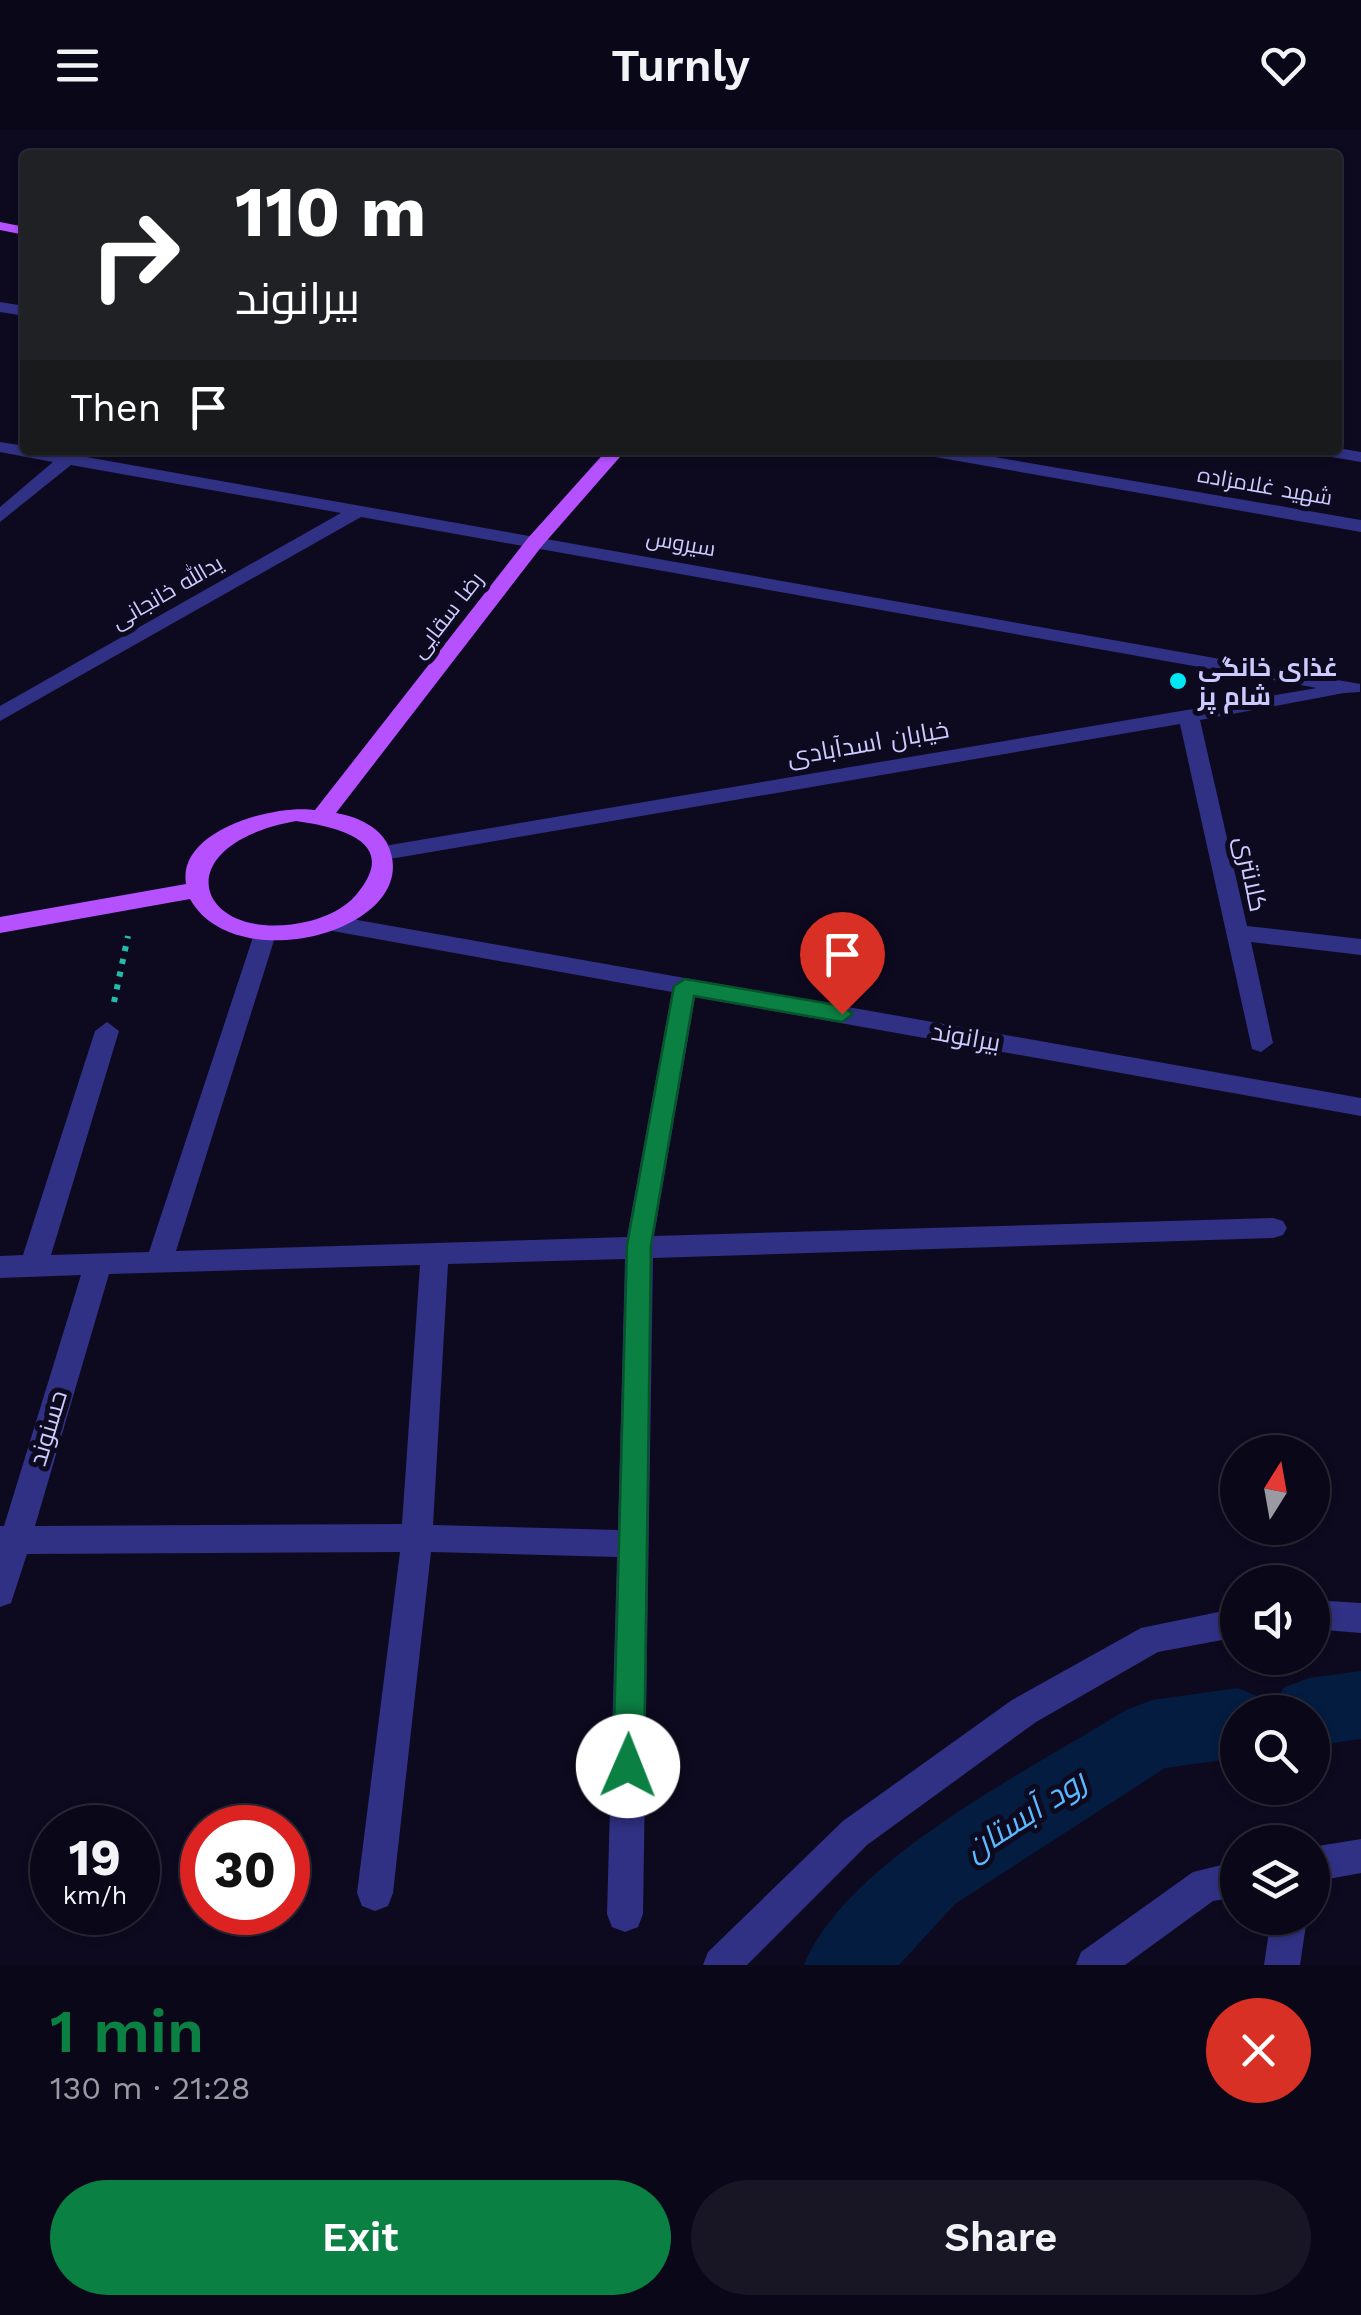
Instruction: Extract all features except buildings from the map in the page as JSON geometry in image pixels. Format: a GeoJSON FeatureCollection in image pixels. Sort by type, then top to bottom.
{"type":"FeatureCollection","features":[{"type":"Feature","properties":{"kind":"main road","name":"رضا سقایی"},"geometry":{"type":"LineString","coordinates":[[323,815],[535,542],[613,455]]}},
{"type":"Feature","properties":{"kind":"main road"},"geometry":{"type":"LineString","coordinates":[[323,815],[361,829],[372,836],[384,853],[384,879],[366,904],[335,924],[288,934],[264,934],[218,919],[204,906],[197,890],[198,872],[206,854],[222,839],[269,818],[323,815]]}},
{"type":"Feature","properties":{"kind":"main road"},"geometry":{"type":"LineString","coordinates":[[0,925],[197,890]]}},
{"type":"Feature","properties":{"kind":"street","name":"سیروس"},"geometry":{"type":"LineString","coordinates":[[39,455],[1357,687]]}},
{"type":"Feature","properties":{"kind":"street","name":"شهید غلامزاده"},"geometry":{"type":"LineString","coordinates":[[953,455],[1361,526]]}},
{"type":"Feature","properties":{"kind":"street"},"geometry":{"type":"LineString","coordinates":[[0,516],[67,460]]}},
{"type":"Feature","properties":{"kind":"street","name":"یدالله خانجانی"},"geometry":{"type":"LineString","coordinates":[[0,715],[358,511]]}},
{"type":"Feature","properties":{"kind":"street","name":"خیابان اسدآبادی"},"geometry":{"type":"LineString","coordinates":[[384,853],[1357,687]]}},
{"type":"Feature","properties":{"kind":"street","name":"کلانتری"},"geometry":{"type":"LineString","coordinates":[[1190,716],[1261,1042]]}},
{"type":"Feature","properties":{"kind":"street","name":"بیرانوند"},"geometry":{"type":"LineString","coordinates":[[335,924],[1361,1107]]}},
{"type":"Feature","properties":{"kind":"street"},"geometry":{"type":"LineString","coordinates":[[1235,932],[1361,946]]}},
{"type":"Feature","properties":{"kind":"street"},"geometry":{"type":"LineString","coordinates":[[159,1262],[264,934]]}},
{"type":"Feature","properties":{"kind":"street"},"geometry":{"type":"LineString","coordinates":[[625,1914],[639,1245],[685,986]]}},
{"type":"Feature","properties":{"kind":"street"},"geometry":{"type":"LineString","coordinates":[[34,1266],[107,1031]]}},
{"type":"Feature","properties":{"kind":"street"},"geometry":{"type":"LineString","coordinates":[[0,1266],[1273,1228]]}},
{"type":"Feature","properties":{"kind":"street"},"geometry":{"type":"LineString","coordinates":[[375,1892],[417,1538],[436,1254]]}},
{"type":"Feature","properties":{"kind":"street","name":"حسنوند"},"geometry":{"type":"LineString","coordinates":[[0,1594],[6,1540],[98,1264]]}},
{"type":"Feature","properties":{"kind":"street"},"geometry":{"type":"LineString","coordinates":[[6,1540],[417,1538],[632,1544]]}},
{"type":"Feature","properties":{"kind":"street"},"geometry":{"type":"LineString","coordinates":[[1330,1615],[1361,1618]]}},
{"type":"Feature","properties":{"kind":"street"},"geometry":{"type":"LineString","coordinates":[[720,1965],[856,1832],[1024,1711],[1152,1638],[1220,1625]]}},
{"type":"Feature","properties":{"kind":"street"},"geometry":{"type":"LineString","coordinates":[[1330,1862],[1361,1856]]}},
{"type":"Feature","properties":{"kind":"street"},"geometry":{"type":"LineString","coordinates":[[1094,1965],[1206,1886],[1220,1883]]}},
{"type":"Feature","properties":{"kind":"street"},"geometry":{"type":"LineString","coordinates":[[1282,1965],[1286,1935]]}},
{"type":"Feature","properties":{"kind":"path"},"geometry":{"type":"LineString","coordinates":[[107,1031],[136,901]]}},
{"type":"Feature","properties":{"kind":"waterway","name":"رود آبستان"},"geometry":{"type":"LineString","coordinates":[[1330,1709],[1361,1705]]}},
{"type":"Feature","properties":{"kind":"waterway","name":"رود آبستان"},"geometry":{"type":"LineString","coordinates":[[844,1965],[928,1877],[1152,1735],[1220,1726]]}},
{"type":"Feature","properties":{"kind":"place","name":"غذای خانگی شام پز"},"geometry":{"type":"Point","coordinates":[1178,681]}},
{"type":"Feature","properties":{"kind":"route"},"geometry":{"type":"LineString","coordinates":[[628,1766],[639,1245],[685,986],[842,1014]]}}]}
